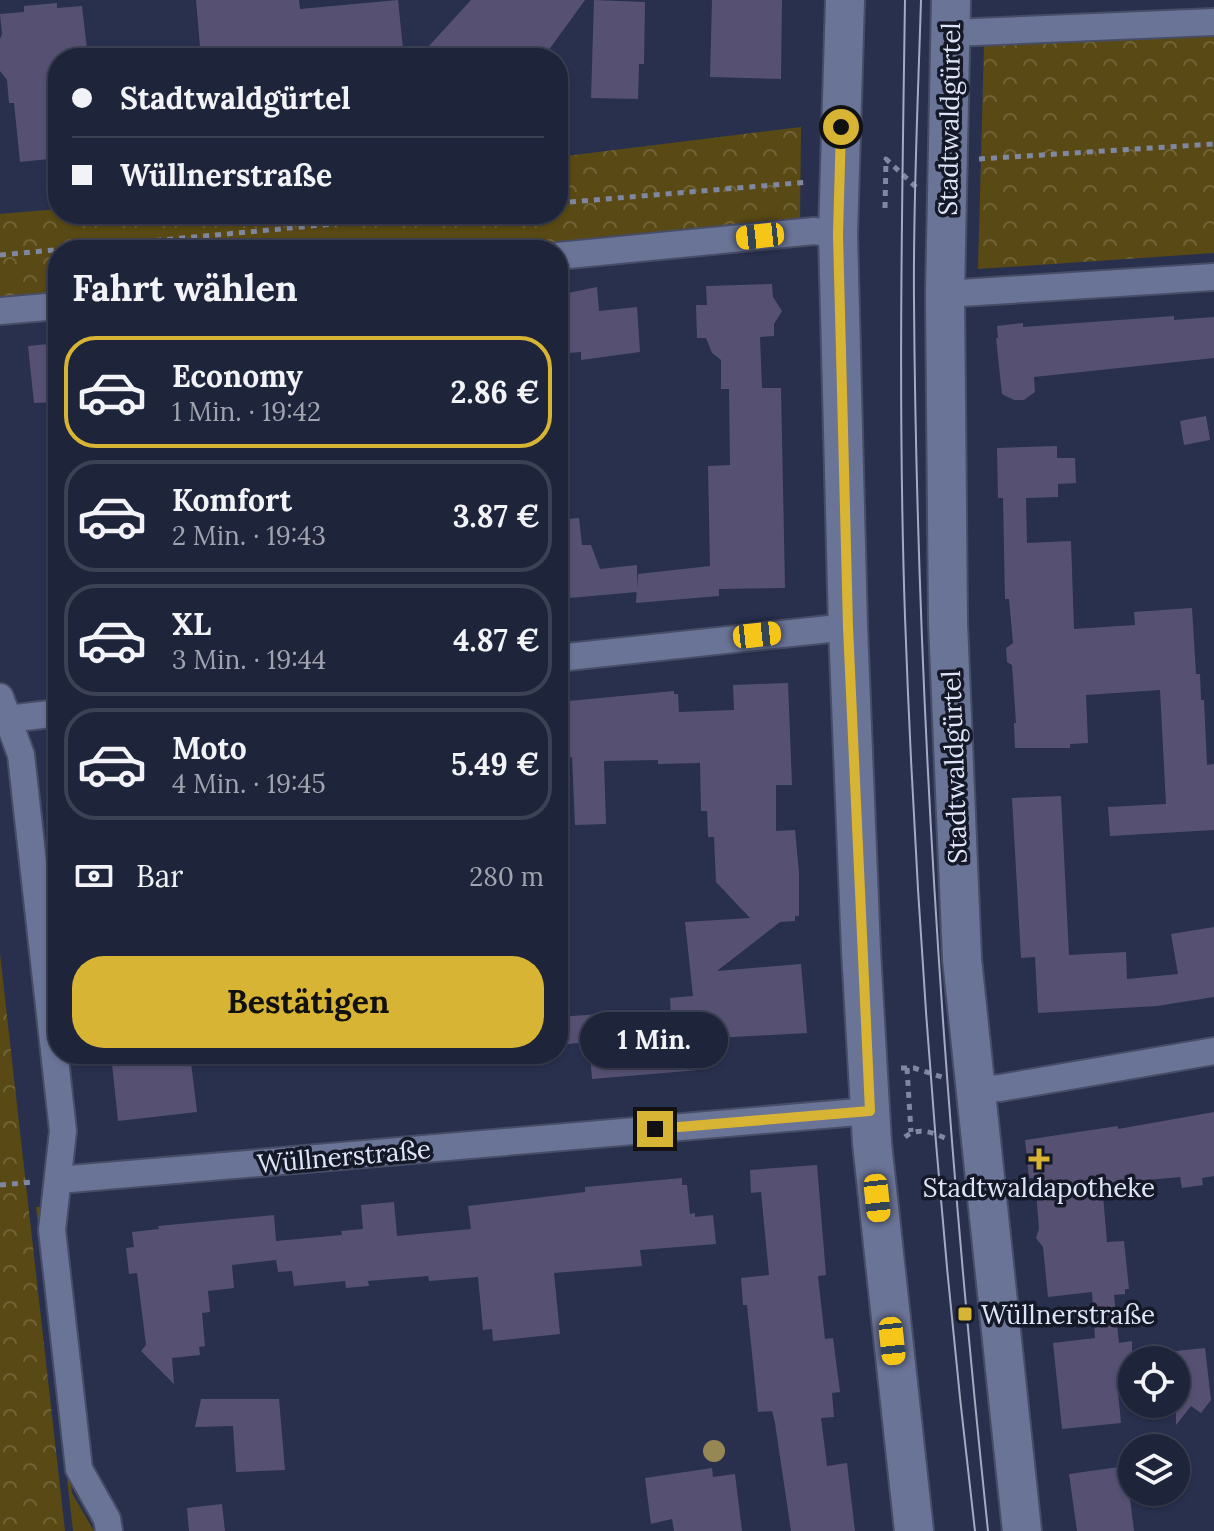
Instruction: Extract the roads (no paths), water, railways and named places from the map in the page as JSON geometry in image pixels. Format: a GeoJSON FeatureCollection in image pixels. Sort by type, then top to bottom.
{"type":"FeatureCollection","features":[{"type":"Feature","properties":{"kind":"main road"},"geometry":{"type":"LineString","coordinates":[[845,0],[838,234],[848,627],[867,1069],[914,1531]]}},
{"type":"Feature","properties":{"kind":"main road","name":"Stadtwaldgürtel"},"geometry":{"type":"LineString","coordinates":[[951,16],[945,294],[948,623],[962,959],[960,1084],[979,1128],[1022,1531]]}},
{"type":"Feature","properties":{"kind":"street"},"geometry":{"type":"LineString","coordinates":[[951,16],[1214,22]]}},
{"type":"Feature","properties":{"kind":"street"},"geometry":{"type":"LineString","coordinates":[[568,255],[814,231],[838,234]]}},
{"type":"Feature","properties":{"kind":"street"},"geometry":{"type":"LineString","coordinates":[[945,294],[1214,277]]}},
{"type":"Feature","properties":{"kind":"street"},"geometry":{"type":"LineString","coordinates":[[0,311],[48,307]]}},
{"type":"Feature","properties":{"kind":"street"},"geometry":{"type":"LineString","coordinates":[[568,657],[848,627]]}},
{"type":"Feature","properties":{"kind":"street"},"geometry":{"type":"LineString","coordinates":[[48,712],[4,708],[21,755],[48,997]]}},
{"type":"Feature","properties":{"kind":"street"},"geometry":{"type":"LineString","coordinates":[[960,1084],[1000,1088],[1214,1051]]}},
{"type":"Feature","properties":{"kind":"street"},"geometry":{"type":"LineString","coordinates":[[56,1064],[63,1131],[52,1230],[79,1469],[107,1519],[109,1531]]}},
{"type":"Feature","properties":{"kind":"street","name":"Wüllnerstraße"},"geometry":{"type":"LineString","coordinates":[[58,1180],[871,1127]]}},
{"type":"Feature","properties":{"kind":"tram line"},"geometry":{"type":"LineString","coordinates":[[905,0],[902,463],[910,731],[922,960],[940,1189],[975,1531]]}},
{"type":"Feature","properties":{"kind":"tram line"},"geometry":{"type":"LineString","coordinates":[[921,0],[914,301],[927,763],[946,1070],[988,1531]]}},
{"type":"Feature","properties":{"kind":"place","name":"Stadtwaldapotheke"},"geometry":{"type":"Point","coordinates":[1039,1159]}},
{"type":"Feature","properties":{"kind":"place","name":"Wüllnerstraße"},"geometry":{"type":"Point","coordinates":[965,1314]}}]}
